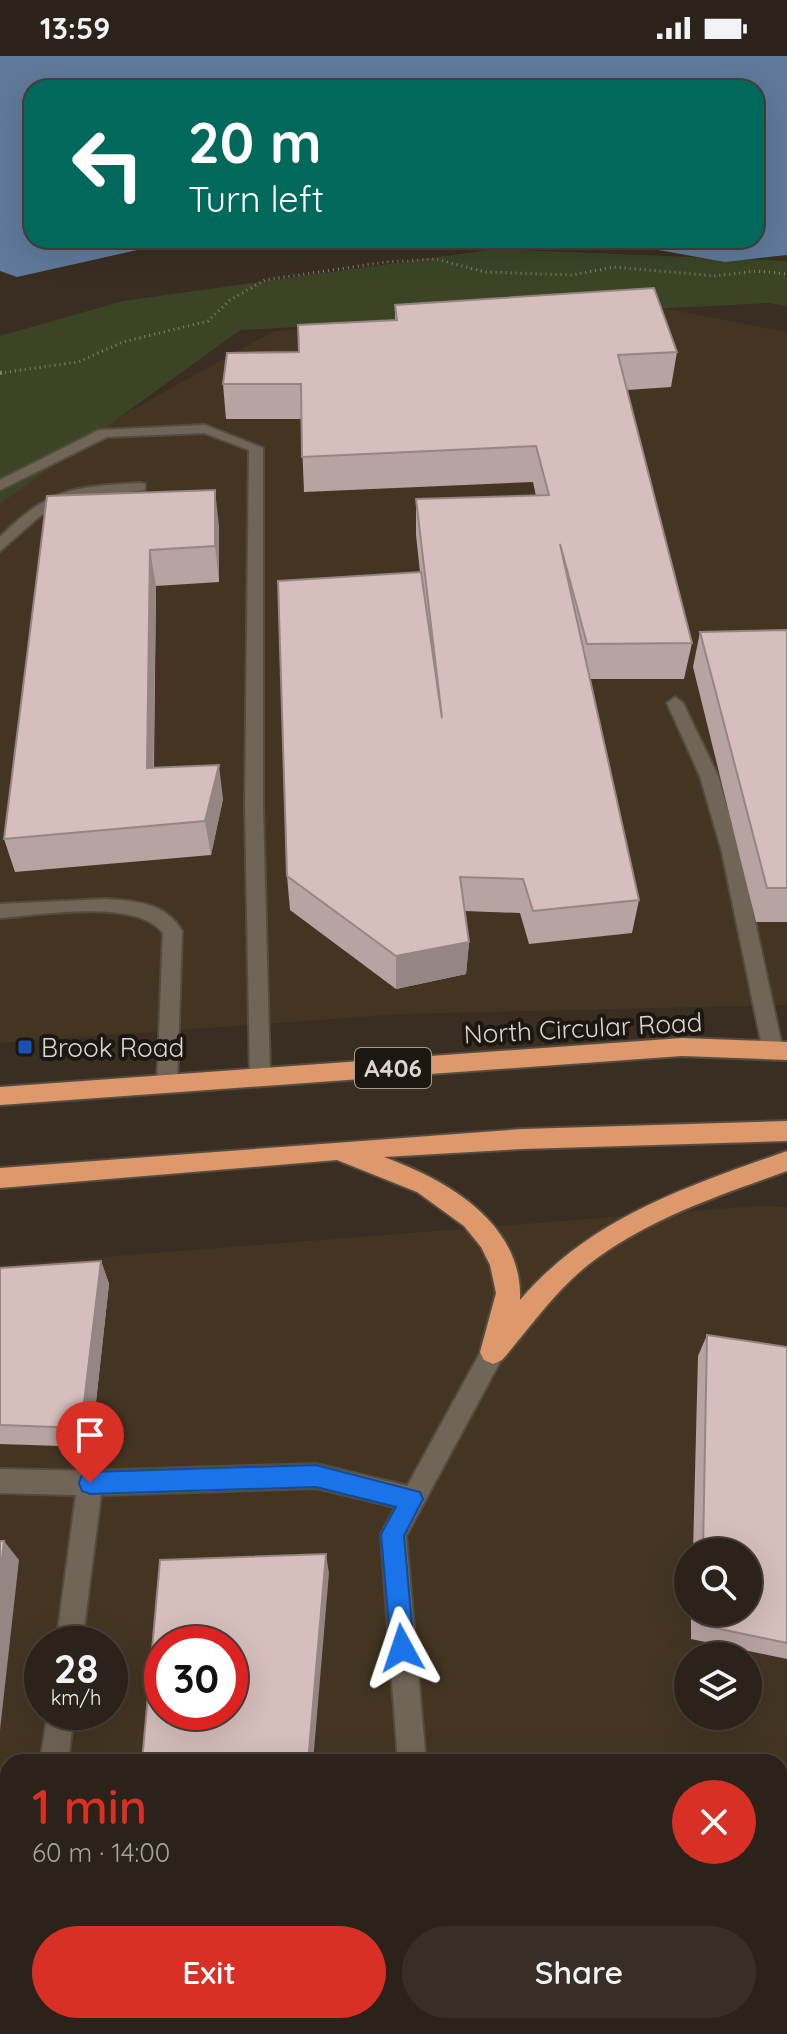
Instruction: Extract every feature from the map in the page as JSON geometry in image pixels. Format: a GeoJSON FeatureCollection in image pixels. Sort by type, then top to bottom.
{"type":"FeatureCollection","features":[{"type":"Feature","properties":{"kind":"highway","name":"North Circular Road"},"geometry":{"type":"LineString","coordinates":[[0,1096],[682,1047],[780,1051]]}},
{"type":"Feature","properties":{"kind":"highway"},"geometry":{"type":"LineString","coordinates":[[0,1178],[327,1151],[523,1139],[787,1131]]}},
{"type":"Feature","properties":{"kind":"highway"},"geometry":{"type":"LineString","coordinates":[[327,1151],[379,1164],[430,1185],[455,1203],[481,1231],[499,1257],[508,1294],[493,1352]]}},
{"type":"Feature","properties":{"kind":"highway"},"geometry":{"type":"LineString","coordinates":[[493,1352],[554,1280],[604,1240],[673,1201],[787,1161]]}},
{"type":"Feature","properties":{"kind":"street"},"geometry":{"type":"LineString","coordinates":[[0,486],[104,433],[205,429],[256,448],[254,806],[260,1077]]}},
{"type":"Feature","properties":{"kind":"street"},"geometry":{"type":"LineString","coordinates":[[0,546],[32,513],[65,493],[140,487]]}},
{"type":"Feature","properties":{"kind":"street"},"geometry":{"type":"LineString","coordinates":[[675,703],[709,776],[780,1051]]}},
{"type":"Feature","properties":{"kind":"street"},"geometry":{"type":"LineString","coordinates":[[0,911],[101,906],[138,910],[160,917],[173,931],[167,1084]]}},
{"type":"Feature","properties":{"kind":"street"},"geometry":{"type":"LineString","coordinates":[[411,1754],[393,1534],[493,1352]]}},
{"type":"Feature","properties":{"kind":"street"},"geometry":{"type":"LineString","coordinates":[[0,1481],[90,1483],[316,1476],[412,1499]]}},
{"type":"Feature","properties":{"kind":"street"},"geometry":{"type":"LineString","coordinates":[[71,1626],[90,1483]]}},
{"type":"Feature","properties":{"kind":"street"},"geometry":{"type":"LineString","coordinates":[[55,1754],[58,1730]]}},
{"type":"Feature","properties":{"kind":"path"},"geometry":{"type":"LineString","coordinates":[[0,373],[78,362],[123,342],[208,321],[230,300],[265,280],[386,262],[436,259],[485,272],[558,274],[614,267],[716,276],[756,271],[787,274]]}},
{"type":"Feature","properties":{"kind":"shaded area"},"geometry":{"type":"Polygon","coordinates":[[[651,306],[787,332],[787,1005],[401,1014],[0,1043],[0,489],[12,477],[274,331],[651,306]]]}},
{"type":"Feature","properties":{"kind":"shaded area"},"geometry":{"type":"Polygon","coordinates":[[[756,1206],[787,1207],[787,1754],[0,1754],[0,1265],[756,1206]]]}},
{"type":"Feature","properties":{"kind":"green space"},"geometry":{"type":"Polygon","coordinates":[[[496,249],[787,261],[787,306],[769,303],[240,330],[0,504],[0,336],[123,301],[496,249]]]}},
{"type":"Feature","properties":{"kind":"water"},"geometry":{"type":"Polygon","coordinates":[[[0,56],[787,56],[787,255],[725,262],[647,248],[764,248],[764,80],[24,80],[24,248],[146,248],[17,277],[0,271],[0,56]]]}},
{"type":"Feature","properties":{"kind":"building"},"geometry":{"type":"Polygon","coordinates":[[[654,288],[677,352],[618,355],[692,643],[587,644],[560,544],[639,900],[533,911],[523,879],[460,877],[469,942],[396,956],[287,876],[278,581],[421,572],[442,718],[416,499],[549,495],[536,446],[302,457],[301,384],[223,384],[227,353],[299,352],[298,325],[397,320],[395,305],[654,288]]]}},
{"type":"Feature","properties":{"kind":"building"},"geometry":{"type":"Polygon","coordinates":[[[215,490],[215,546],[150,550],[147,768],[219,765],[205,821],[4,839],[47,496],[215,490]]]}},
{"type":"Feature","properties":{"kind":"building"},"geometry":{"type":"Polygon","coordinates":[[[787,630],[787,888],[767,888],[700,632],[787,630]]]}},
{"type":"Feature","properties":{"kind":"building"},"geometry":{"type":"Polygon","coordinates":[[[101,1261],[81,1428],[0,1425],[0,1268],[101,1261]]]}},
{"type":"Feature","properties":{"kind":"building"},"geometry":{"type":"Polygon","coordinates":[[[707,1335],[787,1347],[787,1643],[706,1626],[762,1626],[762,1538],[703,1538],[707,1335]]]}},
{"type":"Feature","properties":{"kind":"building"},"geometry":{"type":"Polygon","coordinates":[[[0,1541],[4,1541],[0,1576],[0,1541]]]}},
{"type":"Feature","properties":{"kind":"building"},"geometry":{"type":"Polygon","coordinates":[[[326,1554],[309,1754],[143,1754],[145,1730],[248,1730],[248,1626],[154,1626],[160,1560],[326,1554]]]}},
{"type":"Feature","properties":{"kind":"place","name":"Brook Road"},"geometry":{"type":"Point","coordinates":[25,1047]}},
{"type":"Feature","properties":{"kind":"route"},"geometry":{"type":"LineString","coordinates":[[90,1483],[316,1476],[412,1499],[393,1534],[402,1648]]}}]}
